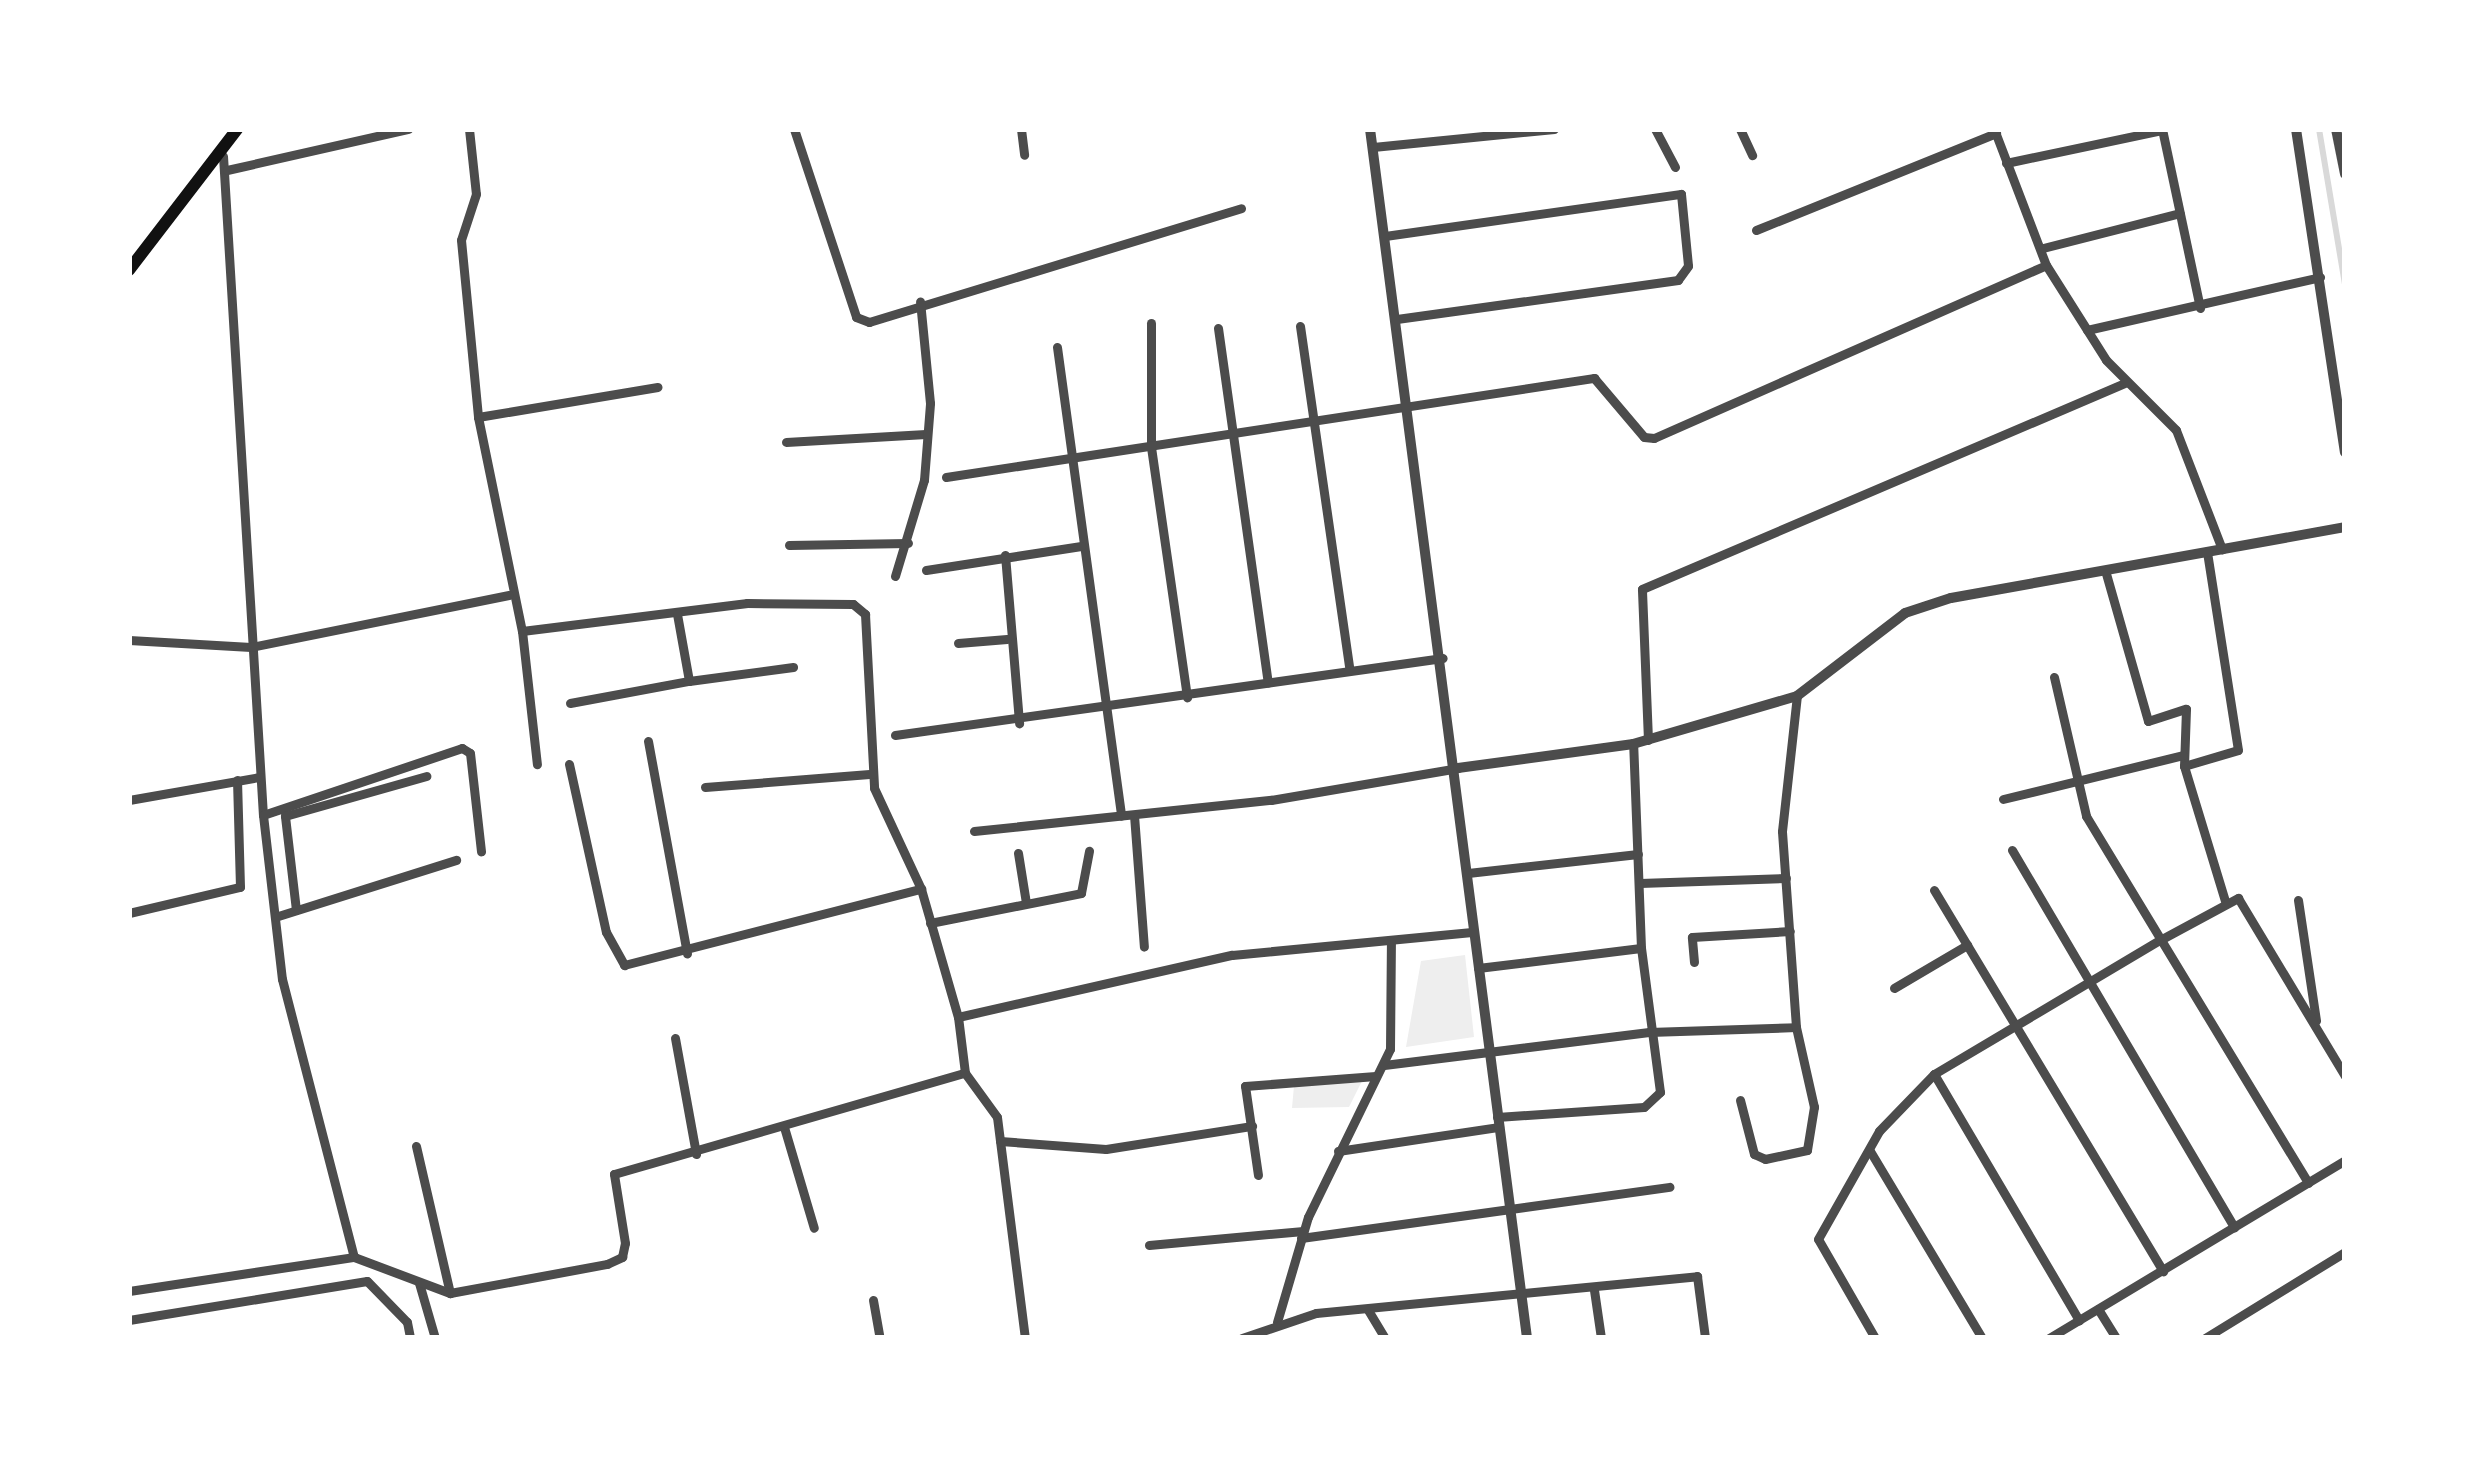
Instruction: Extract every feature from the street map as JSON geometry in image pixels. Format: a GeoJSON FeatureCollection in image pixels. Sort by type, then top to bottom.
{"type":"FeatureCollection","features":[{"type":"Feature","properties":{"kind":"main road"},"geometry":{"type":"LineString","coordinates":[[129,269],[225,163],[237,129]]}},
{"type":"Feature","properties":{"kind":"street"},"geometry":{"type":"LineString","coordinates":[[354,1257],[282,979],[262,815],[225,163],[408,129]]}},
{"type":"Feature","properties":{"kind":"street"},"geometry":{"type":"LineString","coordinates":[[470,129],[476,194],[461,241],[478,417],[509,595],[522,632],[536,764]]}},
{"type":"Feature","properties":{"kind":"street"},"geometry":{"type":"LineString","coordinates":[[794,129],[856,317],[869,322],[920,302],[1241,208]]}},
{"type":"Feature","properties":{"kind":"street"},"geometry":{"type":"LineString","coordinates":[[1021,129],[1024,155]]}},
{"type":"Feature","properties":{"kind":"street"},"geometry":{"type":"LineString","coordinates":[[1370,129],[1458,768],[1472,932],[1527,1338]]}},
{"type":"Feature","properties":{"kind":"street"},"geometry":{"type":"LineString","coordinates":[[1373,147],[1553,129]]}},
{"type":"Feature","properties":{"kind":"street"},"geometry":{"type":"LineString","coordinates":[[1655,129],[1675,167]]}},
{"type":"Feature","properties":{"kind":"street"},"geometry":{"type":"LineString","coordinates":[[1741,129],[1752,155]]}},
{"type":"Feature","properties":{"kind":"street"},"geometry":{"type":"LineString","coordinates":[[2006,163],[2162,129],[2200,308]]}},
{"type":"Feature","properties":{"kind":"street"},"geometry":{"type":"LineString","coordinates":[[2296,129],[2345,452]]}},
{"type":"Feature","properties":{"kind":"street"},"geometry":{"type":"LineString","coordinates":[[2336,129],[2345,174]]}},
{"type":"Feature","properties":{"kind":"street"},"geometry":{"type":"LineString","coordinates":[[1756,230],[1995,131],[2046,265],[2127,382],[2176,430],[2222,549]]}},
{"type":"Feature","properties":{"kind":"street"},"geometry":{"type":"LineString","coordinates":[[1385,236],[1682,194],[1684,274],[1397,319]]}},
{"type":"Feature","properties":{"kind":"street"},"geometry":{"type":"LineString","coordinates":[[2043,248],[2180,213]]}},
{"type":"Feature","properties":{"kind":"street"},"geometry":{"type":"LineString","coordinates":[[946,477],[1601,379],[1636,428],[1654,438],[2046,265]]}},
{"type":"Feature","properties":{"kind":"street"},"geometry":{"type":"LineString","coordinates":[[2087,330],[2200,308],[2320,277]]}},
{"type":"Feature","properties":{"kind":"street"},"geometry":{"type":"LineString","coordinates":[[895,576],[908,543],[926,434],[920,302]]}},
{"type":"Feature","properties":{"kind":"street"},"geometry":{"type":"LineString","coordinates":[[1151,323],[1150,447],[1186,697]]}},
{"type":"Feature","properties":{"kind":"street"},"geometry":{"type":"LineString","coordinates":[[1300,326],[1349,668]]}},
{"type":"Feature","properties":{"kind":"street"},"geometry":{"type":"LineString","coordinates":[[1217,328],[1268,682]]}},
{"type":"Feature","properties":{"kind":"street"},"geometry":{"type":"LineString","coordinates":[[1058,347],[1069,462],[1120,816]]}},
{"type":"Feature","properties":{"kind":"street"},"geometry":{"type":"LineString","coordinates":[[1648,740],[1642,589],[2127,382]]}},
{"type":"Feature","properties":{"kind":"street"},"geometry":{"type":"LineString","coordinates":[[478,417],[658,387]]}},
{"type":"Feature","properties":{"kind":"street"},"geometry":{"type":"LineString","coordinates":[[786,442],[926,434]]}},
{"type":"Feature","properties":{"kind":"street"},"geometry":{"type":"LineString","coordinates":[[974,831],[1134,815],[1633,744],[1797,696],[1905,614],[2104,570],[2345,527]]}},
{"type":"Feature","properties":{"kind":"street"},"geometry":{"type":"LineString","coordinates":[[789,545],[908,543]]}},
{"type":"Feature","properties":{"kind":"street"},"geometry":{"type":"LineString","coordinates":[[926,570],[1081,546]]}},
{"type":"Feature","properties":{"kind":"street"},"geometry":{"type":"LineString","coordinates":[[2003,799],[2238,750],[2207,551]]}},
{"type":"Feature","properties":{"kind":"street"},"geometry":{"type":"LineString","coordinates":[[1005,555],[1007,639],[1019,723]]}},
{"type":"Feature","properties":{"kind":"street"},"geometry":{"type":"LineString","coordinates":[[2104,570],[2148,721],[2186,709],[2184,760],[2226,904]]}},
{"type":"Feature","properties":{"kind":"street"},"geometry":{"type":"LineString","coordinates":[[129,640],[251,647],[509,595]]}},
{"type":"Feature","properties":{"kind":"street"},"geometry":{"type":"LineString","coordinates":[[522,632],[789,603],[853,604],[865,614],[872,774],[921,889],[958,1017],[965,1073],[997,1117],[1025,1338]]}},
{"type":"Feature","properties":{"kind":"street"},"geometry":{"type":"LineString","coordinates":[[677,614],[689,681]]}},
{"type":"Feature","properties":{"kind":"street"},"geometry":{"type":"LineString","coordinates":[[958,644],[1007,639]]}},
{"type":"Feature","properties":{"kind":"street"},"geometry":{"type":"LineString","coordinates":[[895,735],[1019,723],[1349,668],[1443,658]]}},
{"type":"Feature","properties":{"kind":"street"},"geometry":{"type":"LineString","coordinates":[[570,703],[793,667]]}},
{"type":"Feature","properties":{"kind":"street"},"geometry":{"type":"LineString","coordinates":[[2054,677],[2076,782],[2091,826],[2308,1183]]}},
{"type":"Feature","properties":{"kind":"street"},"geometry":{"type":"LineString","coordinates":[[1740,1100],[1754,1154],[1765,1160],[1807,1150],[1814,1107],[1796,1027],[1782,831],[1797,696]]}},
{"type":"Feature","properties":{"kind":"street"},"geometry":{"type":"LineString","coordinates":[[648,741],[687,952]]}},
{"type":"Feature","properties":{"kind":"street"},"geometry":{"type":"LineString","coordinates":[[1337,1151],[1498,1122],[1655,1101],[1660,1092],[1641,948],[1633,744]]}},
{"type":"Feature","properties":{"kind":"street"},"geometry":{"type":"LineString","coordinates":[[262,815],[462,748],[470,753],[481,851]]}},
{"type":"Feature","properties":{"kind":"street"},"geometry":{"type":"LineString","coordinates":[[569,764],[606,932],[625,964],[921,889]]}},
{"type":"Feature","properties":{"kind":"street"},"geometry":{"type":"LineString","coordinates":[[705,787],[872,774]]}},
{"type":"Feature","properties":{"kind":"street"},"geometry":{"type":"LineString","coordinates":[[296,910],[285,817],[426,776]]}},
{"type":"Feature","properties":{"kind":"street"},"geometry":{"type":"LineString","coordinates":[[129,800],[260,777]]}},
{"type":"Feature","properties":{"kind":"street"},"geometry":{"type":"LineString","coordinates":[[129,913],[240,887],[237,780]]}},
{"type":"Feature","properties":{"kind":"street"},"geometry":{"type":"LineString","coordinates":[[1134,815],[1144,947]]}},
{"type":"Feature","properties":{"kind":"street"},"geometry":{"type":"LineString","coordinates":[[2012,850],[2234,1227]]}},
{"type":"Feature","properties":{"kind":"street"},"geometry":{"type":"LineString","coordinates":[[930,922],[1086,890],[1089,851]]}},
{"type":"Feature","properties":{"kind":"street"},"geometry":{"type":"LineString","coordinates":[[1018,853],[1026,904]]}},
{"type":"Feature","properties":{"kind":"street"},"geometry":{"type":"LineString","coordinates":[[1468,873],[1638,854]]}},
{"type":"Feature","properties":{"kind":"street"},"geometry":{"type":"LineString","coordinates":[[275,917],[456,860]]}},
{"type":"Feature","properties":{"kind":"street"},"geometry":{"type":"LineString","coordinates":[[1640,883],[1786,878]]}},
{"type":"Feature","properties":{"kind":"street"},"geometry":{"type":"LineString","coordinates":[[1934,890],[2163,1271]]}},
{"type":"Feature","properties":{"kind":"street"},"geometry":{"type":"LineString","coordinates":[[1875,1338],[1818,1239],[1879,1130],[1934,1075],[2160,940],[2238,898],[2345,1076]]}},
{"type":"Feature","properties":{"kind":"street"},"geometry":{"type":"LineString","coordinates":[[2298,900],[2317,1027]]}},
{"type":"Feature","properties":{"kind":"street"},"geometry":{"type":"LineString","coordinates":[[1694,962],[1692,938],[1790,931]]}},
{"type":"Feature","properties":{"kind":"street"},"geometry":{"type":"LineString","coordinates":[[958,1017],[1232,955],[1472,932]]}},
{"type":"Feature","properties":{"kind":"street"},"geometry":{"type":"LineString","coordinates":[[1273,1338],[1271,1323],[1302,1235],[1337,1151],[1384,1065],[1391,942]]}},
{"type":"Feature","properties":{"kind":"street"},"geometry":{"type":"LineString","coordinates":[[1894,988],[1967,945]]}},
{"type":"Feature","properties":{"kind":"street"},"geometry":{"type":"LineString","coordinates":[[1478,968],[1641,948]]}},
{"type":"Feature","properties":{"kind":"street"},"geometry":{"type":"LineString","coordinates":[[1384,1065],[1649,1032],[1796,1027]]}},
{"type":"Feature","properties":{"kind":"street"},"geometry":{"type":"LineString","coordinates":[[675,1038],[696,1154]]}},
{"type":"Feature","properties":{"kind":"street"},"geometry":{"type":"LineString","coordinates":[[129,1291],[354,1257],[450,1294],[622,1257],[614,1174],[965,1073]]}},
{"type":"Feature","properties":{"kind":"street"},"geometry":{"type":"LineString","coordinates":[[1934,1075],[2079,1320]]}},
{"type":"Feature","properties":{"kind":"street"},"geometry":{"type":"LineString","coordinates":[[1258,1174],[1245,1086],[1376,1076]]}},
{"type":"Feature","properties":{"kind":"street"},"geometry":{"type":"LineString","coordinates":[[1000,1142],[1106,1149],[1252,1126]]}},
{"type":"Feature","properties":{"kind":"street"},"geometry":{"type":"LineString","coordinates":[[784,1127],[814,1228]]}},
{"type":"Feature","properties":{"kind":"street"},"geometry":{"type":"LineString","coordinates":[[416,1146],[450,1294]]}},
{"type":"Feature","properties":{"kind":"street"},"geometry":{"type":"LineString","coordinates":[[1870,1151],[1982,1338]]}},
{"type":"Feature","properties":{"kind":"street"},"geometry":{"type":"LineString","coordinates":[[2049,1338],[2345,1160]]}},
{"type":"Feature","properties":{"kind":"street"},"geometry":{"type":"LineString","coordinates":[[1149,1245],[1302,1235],[1669,1187]]}},
{"type":"Feature","properties":{"kind":"street"},"geometry":{"type":"LineString","coordinates":[[2205,1338],[2345,1252]]}},
{"type":"Feature","properties":{"kind":"street"},"geometry":{"type":"LineString","coordinates":[[1242,1338],[1271,1323],[1697,1276],[1706,1338]]}},
{"type":"Feature","properties":{"kind":"street"},"geometry":{"type":"LineString","coordinates":[[129,1320],[368,1281],[407,1322],[410,1338]]}},
{"type":"Feature","properties":{"kind":"street"},"geometry":{"type":"LineString","coordinates":[[419,1283],[435,1338]]}},
{"type":"Feature","properties":{"kind":"street"},"geometry":{"type":"LineString","coordinates":[[1594,1290],[1601,1338]]}},
{"type":"Feature","properties":{"kind":"street"},"geometry":{"type":"LineString","coordinates":[[873,1300],[880,1338]]}},
{"type":"Feature","properties":{"kind":"street"},"geometry":{"type":"LineString","coordinates":[[2098,1309],[2116,1338]]}},
{"type":"Feature","properties":{"kind":"street"},"geometry":{"type":"LineString","coordinates":[[1369,1310],[1385,1338]]}},
{"type":"Feature","properties":{"kind":"shaded area"},"geometry":{"type":"Polygon","coordinates":[[[1465,955],[1474,1037],[1406,1047],[1421,961],[1465,955]]]}},
{"type":"Feature","properties":{"kind":"shaded area"},"geometry":{"type":"Polygon","coordinates":[[[1362,1081],[1349,1107],[1292,1108],[1294,1086],[1362,1081]]]}},
{"type":"Feature","properties":{"kind":"waterway"},"geometry":{"type":"LineString","coordinates":[[2319,129],[2345,285]]}}]}
